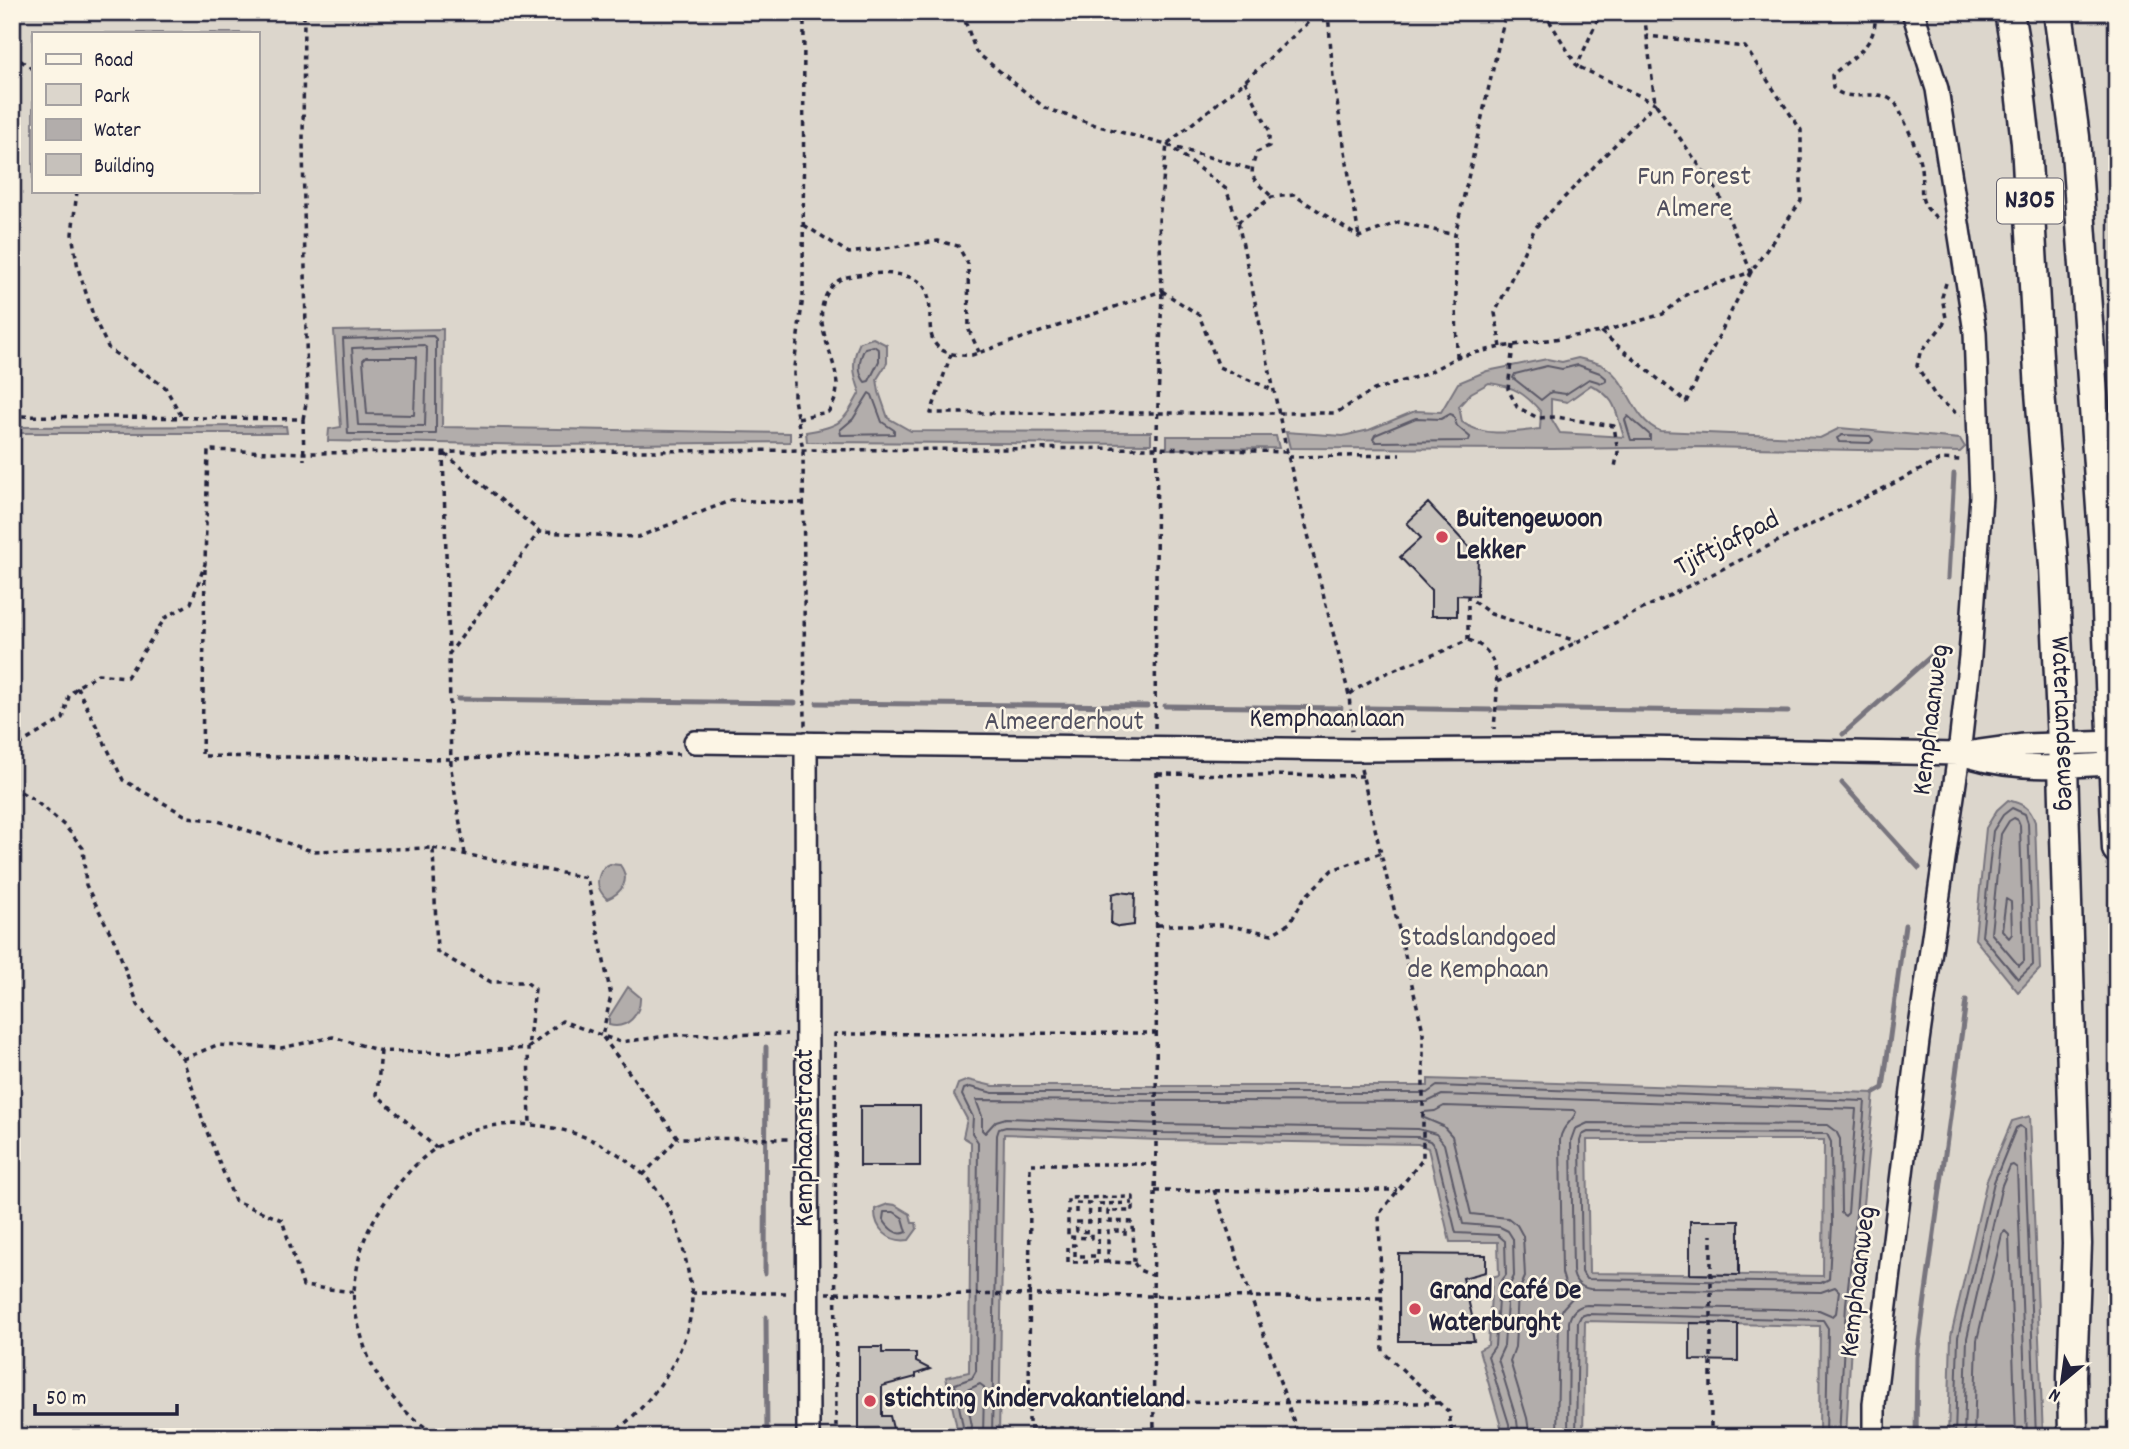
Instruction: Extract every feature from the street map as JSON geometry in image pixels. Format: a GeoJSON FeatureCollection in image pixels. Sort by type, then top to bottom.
{"type":"FeatureCollection","features":[{"type":"Feature","properties":{"kind":"main road","name":"Waterlandseweg"},"geometry":{"type":"LineString","coordinates":[[2009,12],[2026,144],[2040,391],[2054,566],[2077,1244],[2072,1376],[2073,1437]]}},
{"type":"Feature","properties":{"kind":"main road","name":"Waterlandseweg"},"geometry":{"type":"LineString","coordinates":[[2058,12],[2075,137],[2105,565],[2117,849]]}},
{"type":"Feature","properties":{"kind":"street","name":"Kemphaanweg"},"geometry":{"type":"LineString","coordinates":[[1874,1437],[1874,1404],[1915,1069],[1959,754],[1970,656],[1981,496],[1975,332],[1937,89],[1913,12]]}},
{"type":"Feature","properties":{"kind":"street","name":"Kemphaanlaan"},"geometry":{"type":"LineString","coordinates":[[699,742],[1156,748],[1641,748],[1959,754],[1991,763],[2026,766],[2062,755],[2115,753]]}},
{"type":"Feature","properties":{"kind":"street","name":"Kemphaanstraat"},"geometry":{"type":"LineString","coordinates":[[806,743],[806,1034],[810,1293],[808,1437]]}},
{"type":"Feature","properties":{"kind":"path"},"geometry":{"type":"LineString","coordinates":[[304,12],[307,398],[303,419],[304,460]]}},
{"type":"Feature","properties":{"kind":"path"},"geometry":{"type":"LineString","coordinates":[[804,12],[803,296],[793,398],[803,450],[806,743]]}},
{"type":"Feature","properties":{"kind":"path"},"geometry":{"type":"LineString","coordinates":[[962,12],[976,52],[1045,108],[1251,169]]}},
{"type":"Feature","properties":{"kind":"path"},"geometry":{"type":"LineString","coordinates":[[1154,1437],[1157,774],[1154,694],[1157,432],[1162,291],[1159,220],[1167,144],[1245,81],[1319,12]]}},
{"type":"Feature","properties":{"kind":"path"},"geometry":{"type":"LineString","coordinates":[[1328,12],[1333,77],[1359,237]]}},
{"type":"Feature","properties":{"kind":"path"},"geometry":{"type":"LineString","coordinates":[[1457,357],[1455,235],[1506,12]]}},
{"type":"Feature","properties":{"kind":"path"},"geometry":{"type":"LineString","coordinates":[[1544,12],[1577,66],[1655,103]]}},
{"type":"Feature","properties":{"kind":"path"},"geometry":{"type":"LineString","coordinates":[[1577,66],[1601,12]]}},
{"type":"Feature","properties":{"kind":"path"},"geometry":{"type":"LineString","coordinates":[[1644,12],[1655,103],[1718,192],[1751,272]]}},
{"type":"Feature","properties":{"kind":"path"},"geometry":{"type":"LineString","coordinates":[[1875,12],[1876,25],[1864,50],[1832,75],[1833,88],[1839,95],[1883,96],[1896,104],[1921,166],[1923,205],[1942,225]]}},
{"type":"Feature","properties":{"kind":"path"},"geometry":{"type":"LineString","coordinates":[[1601,332],[1686,402],[1751,272],[1801,201],[1801,130],[1745,47],[1647,36]]}},
{"type":"Feature","properties":{"kind":"path"},"geometry":{"type":"LineString","coordinates":[[12,55],[32,68]]}},
{"type":"Feature","properties":{"kind":"path"},"geometry":{"type":"LineString","coordinates":[[1245,81],[1269,130],[1269,146],[1257,152],[1251,169],[1252,177],[1272,197]]}},
{"type":"Feature","properties":{"kind":"path"},"geometry":{"type":"LineString","coordinates":[[1500,347],[1495,313],[1535,228],[1655,103]]}},
{"type":"Feature","properties":{"kind":"path"},"geometry":{"type":"LineString","coordinates":[[699,742],[689,753],[451,759],[202,757],[208,450],[304,453],[1157,448],[1287,452],[1238,222],[1226,188],[1167,144]]}},
{"type":"Feature","properties":{"kind":"path"},"geometry":{"type":"LineString","coordinates":[[77,192],[72,234],[78,268],[94,318],[109,349],[164,387],[182,417]]}},
{"type":"Feature","properties":{"kind":"path"},"geometry":{"type":"LineString","coordinates":[[1238,222],[1272,197],[1294,195],[1359,237]]}},
{"type":"Feature","properties":{"kind":"path"},"geometry":{"type":"LineString","coordinates":[[1359,237],[1399,222],[1455,235]]}},
{"type":"Feature","properties":{"kind":"path"},"geometry":{"type":"LineString","coordinates":[[804,225],[849,253],[938,241],[958,246],[968,264],[969,330],[979,353]]}},
{"type":"Feature","properties":{"kind":"path"},"geometry":{"type":"LineString","coordinates":[[951,354],[931,414],[1336,413],[1374,390],[1426,374],[1457,357],[1500,347],[1601,332],[1663,314],[1687,294],[1751,272]]}},
{"type":"Feature","properties":{"kind":"path"},"geometry":{"type":"LineString","coordinates":[[1949,272],[1942,296],[1946,318],[1920,353],[1917,366],[1936,397],[1978,429]]}},
{"type":"Feature","properties":{"kind":"path"},"geometry":{"type":"LineString","coordinates":[[798,418],[828,412],[837,401],[837,378],[822,320],[823,303],[828,291],[839,280],[888,273],[906,275],[922,284],[928,298],[928,322],[934,341],[943,351],[959,356],[979,353],[1162,291]]}},
{"type":"Feature","properties":{"kind":"path"},"geometry":{"type":"LineString","coordinates":[[1162,291],[1199,316],[1219,366],[1274,391]]}},
{"type":"Feature","properties":{"kind":"path"},"geometry":{"type":"LineString","coordinates":[[1513,345],[1508,389],[1517,407],[1538,418],[1556,417],[1614,426],[1618,453],[1615,467]]}},
{"type":"Feature","properties":{"kind":"path"},"geometry":{"type":"LineString","coordinates":[[12,416],[303,419]]}},
{"type":"Feature","properties":{"kind":"path"},"geometry":{"type":"LineString","coordinates":[[443,452],[539,532],[638,537],[732,500],[804,503]]}},
{"type":"Feature","properties":{"kind":"path"},"geometry":{"type":"LineString","coordinates":[[443,452],[451,759],[465,854]]}},
{"type":"Feature","properties":{"kind":"path"},"geometry":{"type":"LineString","coordinates":[[1288,457],[1400,455]]}},
{"type":"Feature","properties":{"kind":"path","name":"Tjiftjafpad"},"geometry":{"type":"LineString","coordinates":[[1497,682],[1942,459],[1979,461]]}},
{"type":"Feature","properties":{"kind":"path"},"geometry":{"type":"LineString","coordinates":[[449,654],[539,532]]}},
{"type":"Feature","properties":{"kind":"path"},"geometry":{"type":"LineString","coordinates":[[12,752],[20,744],[63,719],[69,696],[77,687],[98,674],[128,677],[165,618],[191,603],[205,564]]}},
{"type":"Feature","properties":{"kind":"path"},"geometry":{"type":"LineString","coordinates":[[1468,640],[1468,597],[1491,614],[1578,641]]}},
{"type":"Feature","properties":{"kind":"path"},"geometry":{"type":"LineString","coordinates":[[1349,695],[1371,679],[1444,652],[1468,640],[1481,644],[1491,656],[1497,682],[1493,749]]}},
{"type":"Feature","properties":{"kind":"path"},"geometry":{"type":"LineString","coordinates":[[77,687],[123,780],[188,817],[218,821],[312,850],[433,848],[587,878],[611,996],[601,1036]]}},
{"type":"Feature","properties":{"kind":"path"},"geometry":{"type":"LineString","coordinates":[[1157,774],[1363,776]]}},
{"type":"Feature","properties":{"kind":"path"},"geometry":{"type":"LineString","coordinates":[[12,787],[33,799],[65,826],[83,848],[86,885],[116,944],[138,1004],[183,1059],[205,1127],[235,1200],[282,1220],[303,1286],[354,1292]]}},
{"type":"Feature","properties":{"kind":"path"},"geometry":{"type":"LineString","coordinates":[[433,848],[437,952],[491,982],[526,982],[535,989],[528,1048],[530,1124]]}},
{"type":"Feature","properties":{"kind":"path"},"geometry":{"type":"LineString","coordinates":[[1157,925],[1224,925],[1272,934],[1290,923],[1304,898],[1332,870],[1381,853]]}},
{"type":"Feature","properties":{"kind":"path"},"geometry":{"type":"LineString","coordinates":[[183,1059],[217,1045],[281,1048],[333,1037],[381,1051],[452,1053],[528,1048],[562,1021],[620,1042],[676,1034],[806,1034]]}},
{"type":"Feature","properties":{"kind":"path","name":"Kemphaanstraat"},"geometry":{"type":"LineString","coordinates":[[836,1437],[835,1034],[1156,1033]]}},
{"type":"Feature","properties":{"kind":"path"},"geometry":{"type":"LineString","coordinates":[[601,1036],[678,1138]]}},
{"type":"Feature","properties":{"kind":"path"},"geometry":{"type":"LineString","coordinates":[[381,1051],[377,1096],[436,1148]]}},
{"type":"Feature","properties":{"kind":"path"},"geometry":{"type":"LineString","coordinates":[[1423,1058],[1423,1159],[1378,1214],[1383,1352],[1449,1412],[1452,1437]]}},
{"type":"Feature","properties":{"kind":"path"},"geometry":{"type":"LineString","coordinates":[[442,1437],[414,1420],[380,1378],[363,1341],[354,1292],[364,1240],[393,1190],[436,1148],[478,1128],[530,1124],[578,1134],[613,1150],[643,1175],[663,1199],[684,1247],[691,1293],[683,1341],[662,1384],[631,1419],[606,1437]]}},
{"type":"Feature","properties":{"kind":"path"},"geometry":{"type":"LineString","coordinates":[[643,1175],[678,1138],[774,1140]]}},
{"type":"Feature","properties":{"kind":"path"},"geometry":{"type":"LineString","coordinates":[[1154,1429],[1029,1428],[1028,1294],[1030,1164],[1156,1164]]}},
{"type":"Feature","properties":{"kind":"path"},"geometry":{"type":"LineString","coordinates":[[1214,1190],[1299,1437]]}},
{"type":"Feature","properties":{"kind":"path"},"geometry":{"type":"LineString","coordinates":[[1155,1191],[1397,1190]]}},
{"type":"Feature","properties":{"kind":"path"},"geometry":{"type":"LineString","coordinates":[[1076,1213],[1076,1203],[1090,1204],[1089,1222],[1076,1223],[1077,1231],[1091,1232],[1091,1238],[1068,1237],[1068,1198],[1133,1197],[1133,1210],[1108,1212],[1108,1221],[1133,1222],[1134,1263],[1139,1270],[1153,1275]]}},
{"type":"Feature","properties":{"kind":"path"},"geometry":{"type":"LineString","coordinates":[[1133,1203],[1099,1204],[1098,1256],[1075,1256],[1075,1245],[1068,1245],[1068,1262],[1134,1263]]}},
{"type":"Feature","properties":{"kind":"path"},"geometry":{"type":"LineString","coordinates":[[1081,1208],[1090,1209]]}},
{"type":"Feature","properties":{"kind":"path"},"geometry":{"type":"LineString","coordinates":[[1108,1262],[1108,1231],[1125,1231],[1125,1238]]}},
{"type":"Feature","properties":{"kind":"path"},"geometry":{"type":"LineString","coordinates":[[1711,1235],[1711,1437]]}},
{"type":"Feature","properties":{"kind":"path"},"geometry":{"type":"LineString","coordinates":[[1091,1251],[1098,1251]]}},
{"type":"Feature","properties":{"kind":"path"},"geometry":{"type":"LineString","coordinates":[[960,1294],[1381,1298]]}},
{"type":"Feature","properties":{"kind":"path"},"geometry":{"type":"LineString","coordinates":[[1154,1402],[1439,1403]]}},
{"type":"Feature","properties":{"kind":"green space","name":"Almeerderhout"},"geometry":{"type":"Polygon","coordinates":[[[12,12],[2117,12],[2117,1437],[228,1437],[12,1434],[12,12]]]}},
{"type":"Feature","properties":{"kind":"water"},"geometry":{"type":"Polygon","coordinates":[[[443,329],[442,427],[790,433],[790,442],[548,445],[328,441],[329,429],[341,427],[334,331],[443,329]]]}},
{"type":"Feature","properties":{"kind":"water"},"geometry":{"type":"Polygon","coordinates":[[[873,338],[887,345],[887,363],[877,379],[888,418],[911,431],[1151,432],[1151,444],[807,442],[806,432],[834,425],[850,410],[860,392],[854,367],[855,355],[860,342],[873,338]]]}},
{"type":"Feature","properties":{"kind":"water"},"geometry":{"type":"Polygon","coordinates":[[[1578,358],[1604,366],[1620,382],[1643,418],[1660,431],[1820,438],[1840,428],[1960,439],[1965,447],[1960,452],[1702,447],[1290,448],[1286,432],[1343,436],[1369,430],[1415,411],[1441,412],[1458,383],[1487,371],[1547,359],[1562,362],[1578,358]],[[1489,383],[1471,393],[1459,406],[1462,422],[1489,432],[1540,429],[1541,412],[1530,400],[1512,388],[1489,383]],[[1591,385],[1567,402],[1551,399],[1551,418],[1560,433],[1624,437],[1611,401],[1591,385]]]}},
{"type":"Feature","properties":{"kind":"water"},"geometry":{"type":"Polygon","coordinates":[[[286,426],[287,433],[12,433],[12,427],[286,426]]]}},
{"type":"Feature","properties":{"kind":"water"},"geometry":{"type":"Polygon","coordinates":[[[1167,436],[1276,436],[1279,448],[1167,449],[1167,436]]]}},
{"type":"Feature","properties":{"kind":"water"},"geometry":{"type":"Polygon","coordinates":[[[2008,800],[2025,807],[2035,822],[2040,969],[2018,992],[1975,939],[1986,828],[1997,810],[2008,800]]]}},
{"type":"Feature","properties":{"kind":"water"},"geometry":{"type":"Polygon","coordinates":[[[610,864],[620,865],[625,881],[621,890],[607,899],[599,888],[598,880],[604,867],[610,864]]]}},
{"type":"Feature","properties":{"kind":"water"},"geometry":{"type":"Polygon","coordinates":[[[628,987],[640,997],[635,1015],[622,1025],[609,1025],[609,1017],[628,987]]]}},
{"type":"Feature","properties":{"kind":"water"},"geometry":{"type":"Polygon","coordinates":[[[1428,1079],[1874,1093],[1853,1305],[1846,1437],[1819,1437],[1820,1326],[1585,1321],[1583,1437],[1504,1437],[1479,1350],[1488,1345],[1492,1277],[1499,1275],[1498,1242],[1450,1242],[1428,1148],[1418,1144],[1160,1140],[1004,1134],[999,1437],[952,1437],[951,1430],[957,1428],[946,1377],[969,1372],[971,1142],[963,1137],[967,1119],[954,1095],[958,1084],[968,1080],[993,1086],[1428,1086],[1428,1079]],[[1587,1140],[1589,1273],[1823,1276],[1824,1140],[1587,1140]]]}},
{"type":"Feature","properties":{"kind":"water"},"geometry":{"type":"Polygon","coordinates":[[[2030,1116],[2043,1437],[1948,1437],[1951,1336],[1987,1180],[2012,1121],[2030,1116]]]}},
{"type":"Feature","properties":{"kind":"water"},"geometry":{"type":"Polygon","coordinates":[[[888,1204],[910,1214],[912,1223],[916,1223],[917,1229],[909,1240],[889,1237],[877,1223],[875,1209],[888,1204]]]}},
{"type":"Feature","properties":{"kind":"building"},"geometry":{"type":"Polygon","coordinates":[[[1428,503],[1478,557],[1477,596],[1457,595],[1457,616],[1431,616],[1431,590],[1400,557],[1421,538],[1407,523],[1428,503]]]}},
{"type":"Feature","properties":{"kind":"building"},"geometry":{"type":"Polygon","coordinates":[[[1112,894],[1135,894],[1134,925],[1119,927],[1111,924],[1112,894]]]}},
{"type":"Feature","properties":{"kind":"building"},"geometry":{"type":"Polygon","coordinates":[[[860,1106],[920,1106],[920,1166],[860,1166],[860,1106]]]}},
{"type":"Feature","properties":{"kind":"building"},"geometry":{"type":"Polygon","coordinates":[[[1690,1221],[1739,1221],[1739,1275],[1690,1274],[1690,1221]]]}},
{"type":"Feature","properties":{"kind":"building"},"geometry":{"type":"Polygon","coordinates":[[[1399,1254],[1486,1255],[1486,1272],[1463,1278],[1473,1320],[1470,1321],[1474,1341],[1399,1341],[1399,1254]]]}},
{"type":"Feature","properties":{"kind":"building"},"geometry":{"type":"Polygon","coordinates":[[[1690,1323],[1738,1324],[1738,1361],[1690,1360],[1690,1323]]]}},
{"type":"Feature","properties":{"kind":"building","name":"stichting Kindervakantieland"},"geometry":{"type":"Polygon","coordinates":[[[859,1347],[882,1347],[882,1353],[916,1353],[916,1362],[930,1369],[916,1374],[916,1377],[882,1386],[882,1416],[890,1416],[895,1437],[859,1437],[859,1347]]]}},
{"type":"Feature","properties":{"kind":"waterway"},"geometry":{"type":"LineString","coordinates":[[1948,578],[1954,474]]}},
{"type":"Feature","properties":{"kind":"waterway"},"geometry":{"type":"LineString","coordinates":[[1843,734],[1939,649]]}},
{"type":"Feature","properties":{"kind":"waterway"},"geometry":{"type":"LineString","coordinates":[[458,699],[795,703]]}},
{"type":"Feature","properties":{"kind":"waterway"},"geometry":{"type":"LineString","coordinates":[[817,703],[1147,706]]}},
{"type":"Feature","properties":{"kind":"waterway"},"geometry":{"type":"LineString","coordinates":[[1165,706],[1341,708]]}},
{"type":"Feature","properties":{"kind":"waterway"},"geometry":{"type":"LineString","coordinates":[[1367,708],[1491,710]]}},
{"type":"Feature","properties":{"kind":"waterway"},"geometry":{"type":"LineString","coordinates":[[1499,708],[1788,712]]}},
{"type":"Feature","properties":{"kind":"waterway"},"geometry":{"type":"LineString","coordinates":[[1842,783],[1919,868]]}},
{"type":"Feature","properties":{"kind":"waterway"},"geometry":{"type":"LineString","coordinates":[[1874,1093],[1883,1088],[1905,925]]}},
{"type":"Feature","properties":{"kind":"waterway"},"geometry":{"type":"LineString","coordinates":[[1916,1437],[1917,1357],[1966,1001]]}},
{"type":"Feature","properties":{"kind":"waterway"},"geometry":{"type":"LineString","coordinates":[[765,1274],[766,1047]]}},
{"type":"Feature","properties":{"kind":"waterway"},"geometry":{"type":"LineString","coordinates":[[766,1317],[767,1437]]}},
{"type":"Feature","properties":{"kind":"place","name":"Buitengewoon Lekker"},"geometry":{"type":"Point","coordinates":[1442,537]}},
{"type":"Feature","properties":{"kind":"place","name":"Grand Café De Waterburght"},"geometry":{"type":"Point","coordinates":[1415,1309]}},
{"type":"Feature","properties":{"kind":"place","name":"stichting Kindervakantieland"},"geometry":{"type":"Point","coordinates":[870,1401]}},
{"type":"Feature","properties":{"kind":"park label","name":"Fun Forest Almere"},"geometry":{"type":"Point","coordinates":[1694,195]}},
{"type":"Feature","properties":{"kind":"park label","name":"Stadslandgoed de Kemphaan"},"geometry":{"type":"Point","coordinates":[1478,956]}}]}
